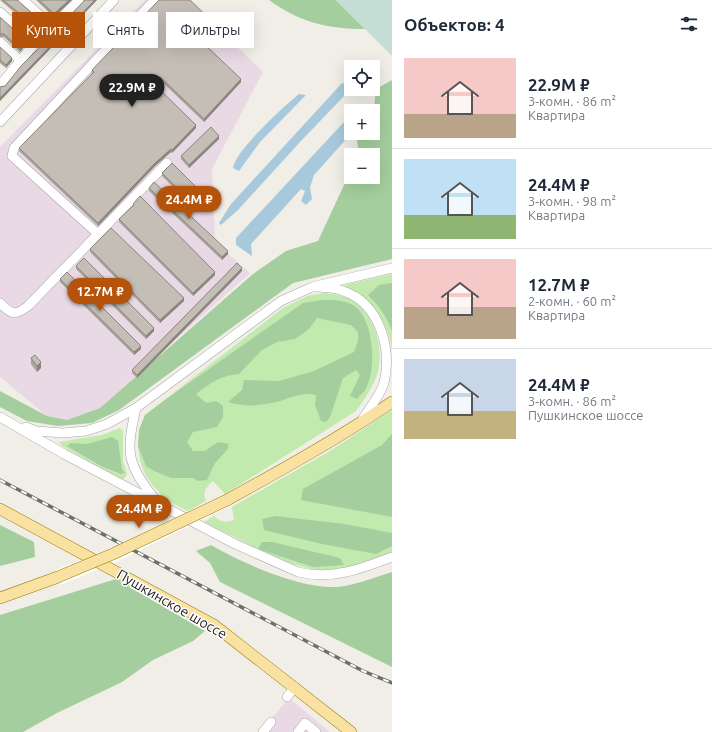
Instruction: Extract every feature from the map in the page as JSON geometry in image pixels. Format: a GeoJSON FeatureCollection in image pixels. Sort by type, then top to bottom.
{"type":"FeatureCollection","features":[{"type":"Feature","properties":{"kind":"main road"},"geometry":{"type":"LineString","coordinates":[[0,598],[58,577],[115,553],[227,500],[360,424],[392,402]]}},
{"type":"Feature","properties":{"kind":"main road","name":"Пушкинское шоссе"},"geometry":{"type":"LineString","coordinates":[[0,509],[214,625],[351,732]]}},
{"type":"Feature","properties":{"kind":"street"},"geometry":{"type":"LineString","coordinates":[[23,0],[51,25],[56,23],[79,0]]}},
{"type":"Feature","properties":{"kind":"street"},"geometry":{"type":"LineString","coordinates":[[0,122],[114,0]]}},
{"type":"Feature","properties":{"kind":"street"},"geometry":{"type":"LineString","coordinates":[[98,234],[12,156],[14,148],[95,61],[155,0]]}},
{"type":"Feature","properties":{"kind":"street"},"geometry":{"type":"LineString","coordinates":[[0,12],[35,43],[21,61],[4,75],[0,85]]}},
{"type":"Feature","properties":{"kind":"street"},"geometry":{"type":"LineString","coordinates":[[0,42],[21,61]]}},
{"type":"Feature","properties":{"kind":"street"},"geometry":{"type":"LineString","coordinates":[[0,303],[13,313],[18,313],[28,306],[167,163]]}},
{"type":"Feature","properties":{"kind":"street"},"geometry":{"type":"LineString","coordinates":[[4,420],[36,431],[63,433],[86,431],[108,424],[136,408],[281,301],[312,287],[392,268]]}},
{"type":"Feature","properties":{"kind":"street"},"geometry":{"type":"LineString","coordinates":[[312,287],[344,291],[357,297],[367,307],[385,335],[388,368],[384,384],[360,424]]}},
{"type":"Feature","properties":{"kind":"street"},"geometry":{"type":"LineString","coordinates":[[136,408],[130,434],[129,454],[144,485],[159,503]]}},
{"type":"Feature","properties":{"kind":"street"},"geometry":{"type":"LineString","coordinates":[[4,420],[64,454],[235,544],[298,572],[309,575],[338,575],[355,571],[392,557]]}},
{"type":"Feature","properties":{"kind":"street"},"geometry":{"type":"LineString","coordinates":[[287,697],[295,687]]}},
{"type":"Feature","properties":{"kind":"street"},"geometry":{"type":"LineString","coordinates":[[264,732],[271,722]]}},
{"type":"Feature","properties":{"kind":"street"},"geometry":{"type":"LineString","coordinates":[[298,732],[305,723],[316,732]]}},
{"type":"Feature","properties":{"kind":"shaded area"},"geometry":{"type":"Polygon","coordinates":[[[145,0],[188,0],[200,12],[166,12],[166,48],[238,48],[263,72],[212,169],[215,242],[250,273],[100,408],[67,420],[47,416],[0,377],[0,147],[98,48],[158,48],[158,12],[133,12],[145,0]]]}},
{"type":"Feature","properties":{"kind":"shaded area"},"geometry":{"type":"Polygon","coordinates":[[[336,0],[392,0],[392,56],[336,0]]]}},
{"type":"Feature","properties":{"kind":"shaded area"},"geometry":{"type":"Polygon","coordinates":[[[342,83],[344,83],[344,96],[238,210],[221,225],[219,223],[231,204],[342,83]]]}},
{"type":"Feature","properties":{"kind":"shaded area"},"geometry":{"type":"Polygon","coordinates":[[[299,94],[306,95],[260,142],[239,171],[233,168],[236,160],[251,140],[272,118],[299,94]]]}},
{"type":"Feature","properties":{"kind":"shaded area"},"geometry":{"type":"Polygon","coordinates":[[[344,122],[344,140],[346,140],[314,175],[310,187],[312,199],[306,205],[301,201],[305,191],[301,189],[251,244],[252,256],[236,245],[236,238],[344,122]]]}},
{"type":"Feature","properties":{"kind":"shaded area"},"geometry":{"type":"Polygon","coordinates":[[[289,698],[330,732],[260,732],[289,698]]]}},
{"type":"Feature","properties":{"kind":"green space"},"geometry":{"type":"Polygon","coordinates":[[[269,0],[336,0],[365,29],[338,28],[314,23],[291,14],[269,0]]]}},
{"type":"Feature","properties":{"kind":"green space"},"geometry":{"type":"Polygon","coordinates":[[[392,80],[392,259],[293,283],[119,410],[92,423],[58,426],[27,421],[0,407],[0,391],[47,416],[67,420],[100,408],[253,274],[286,251],[318,241],[345,184],[380,184],[380,148],[358,148],[357,140],[380,140],[380,104],[374,104],[375,96],[380,96],[380,87],[392,80]]]}},
{"type":"Feature","properties":{"kind":"green space"},"geometry":{"type":"Polygon","coordinates":[[[392,274],[392,349],[386,328],[376,311],[344,285],[392,274]]]}},
{"type":"Feature","properties":{"kind":"green space"},"geometry":{"type":"Polygon","coordinates":[[[392,283],[392,331],[388,321],[376,303],[368,295],[379,285],[392,283]]]}},
{"type":"Feature","properties":{"kind":"green space"},"geometry":{"type":"Polygon","coordinates":[[[324,293],[340,296],[354,301],[367,314],[376,332],[380,352],[378,371],[372,387],[356,411],[225,494],[213,481],[205,490],[204,495],[206,501],[188,511],[161,494],[144,472],[140,459],[138,445],[140,430],[145,415],[283,308],[307,296],[324,293]]]}},
{"type":"Feature","properties":{"kind":"green space"},"geometry":{"type":"Polygon","coordinates":[[[323,300],[349,303],[356,307],[362,314],[367,324],[372,347],[371,371],[365,390],[357,399],[350,396],[360,375],[356,370],[343,378],[330,417],[326,422],[321,421],[315,405],[316,395],[302,395],[261,405],[241,405],[228,402],[242,390],[244,380],[279,381],[314,371],[354,352],[358,341],[358,332],[351,325],[317,318],[309,329],[295,339],[277,342],[262,350],[239,374],[216,380],[196,394],[206,403],[216,401],[223,406],[223,417],[217,427],[193,432],[187,442],[193,451],[205,451],[218,442],[229,444],[227,450],[215,463],[207,480],[198,481],[193,478],[171,478],[146,466],[138,446],[139,430],[145,415],[303,303],[323,300]]]}},
{"type":"Feature","properties":{"kind":"green space"},"geometry":{"type":"Polygon","coordinates":[[[392,410],[392,552],[389,554],[357,568],[321,572],[283,561],[204,522],[214,516],[218,520],[223,521],[234,520],[232,507],[330,451],[392,410]]]}},
{"type":"Feature","properties":{"kind":"green space"},"geometry":{"type":"Polygon","coordinates":[[[120,428],[123,431],[123,461],[127,474],[124,479],[120,479],[62,446],[59,442],[102,435],[120,428]]]}},
{"type":"Feature","properties":{"kind":"green space"},"geometry":{"type":"Polygon","coordinates":[[[392,434],[392,517],[301,500],[303,489],[382,445],[392,434]]]}},
{"type":"Feature","properties":{"kind":"green space"},"geometry":{"type":"Polygon","coordinates":[[[112,437],[118,441],[122,469],[125,473],[121,474],[101,466],[67,446],[71,443],[87,444],[112,437]]]}},
{"type":"Feature","properties":{"kind":"green space"},"geometry":{"type":"Polygon","coordinates":[[[275,516],[344,524],[392,533],[392,546],[376,554],[322,544],[264,530],[262,519],[275,516]]]}},
{"type":"Feature","properties":{"kind":"green space"},"geometry":{"type":"Polygon","coordinates":[[[0,525],[34,542],[35,557],[0,566],[0,525]]]}},
{"type":"Feature","properties":{"kind":"green space"},"geometry":{"type":"Polygon","coordinates":[[[262,542],[272,542],[340,558],[344,565],[313,567],[258,549],[262,542]]]}},
{"type":"Feature","properties":{"kind":"green space"},"geometry":{"type":"Polygon","coordinates":[[[211,545],[239,560],[273,574],[290,580],[323,587],[338,587],[359,583],[392,572],[392,667],[220,582],[210,563],[196,551],[211,545]]]}},
{"type":"Feature","properties":{"kind":"green space"},"geometry":{"type":"Polygon","coordinates":[[[116,579],[205,631],[193,641],[153,660],[122,682],[57,713],[23,732],[0,732],[0,615],[116,579]]]}},
{"type":"Feature","properties":{"kind":"pier"},"geometry":{"type":"Polygon","coordinates":[[[224,494],[230,506],[118,561],[60,585],[56,570],[113,547],[224,494]]]}},
{"type":"Feature","properties":{"kind":"building"},"geometry":{"type":"Polygon","coordinates":[[[3,0],[17,0],[31,12],[18,12],[3,0]]]}},
{"type":"Feature","properties":{"kind":"building"},"geometry":{"type":"Polygon","coordinates":[[[39,0],[69,0],[56,12],[52,12],[39,0]]]}},
{"type":"Feature","properties":{"kind":"building"},"geometry":{"type":"Polygon","coordinates":[[[85,0],[95,0],[83,12],[73,12],[85,0]]]}},
{"type":"Feature","properties":{"kind":"building"},"geometry":{"type":"Polygon","coordinates":[[[159,0],[190,0],[202,12],[166,12],[166,48],[208,48],[241,79],[204,119],[160,77],[153,83],[196,125],[172,150],[171,149],[155,163],[98,223],[19,148],[94,72],[92,70],[113,48],[158,48],[158,12],[148,12],[159,0]]]}},
{"type":"Feature","properties":{"kind":"building"},"geometry":{"type":"Polygon","coordinates":[[[0,17],[12,28],[12,42],[4,34],[0,34],[0,17]]]}},
{"type":"Feature","properties":{"kind":"building"},"geometry":{"type":"Polygon","coordinates":[[[0,47],[12,58],[6,65],[0,60],[0,47]]]}},
{"type":"Feature","properties":{"kind":"building"},"geometry":{"type":"Polygon","coordinates":[[[39,48],[48,48],[0,98],[0,87],[5,86],[22,65],[39,48]]]}},
{"type":"Feature","properties":{"kind":"building"},"geometry":{"type":"Polygon","coordinates":[[[211,127],[219,136],[189,165],[181,156],[211,127]]]}},
{"type":"Feature","properties":{"kind":"building"},"geometry":{"type":"Polygon","coordinates":[[[172,163],[196,187],[186,197],[162,173],[172,163]]]}},
{"type":"Feature","properties":{"kind":"building"},"geometry":{"type":"Polygon","coordinates":[[[154,182],[228,251],[222,257],[149,188],[154,182]]]}},
{"type":"Feature","properties":{"kind":"building"},"geometry":{"type":"Polygon","coordinates":[[[140,196],[215,272],[193,293],[119,219],[134,205],[133,204],[140,196]]]}},
{"type":"Feature","properties":{"kind":"building"},"geometry":{"type":"Polygon","coordinates":[[[111,228],[184,298],[160,320],[90,249],[111,228]]]}},
{"type":"Feature","properties":{"kind":"building"},"geometry":{"type":"Polygon","coordinates":[[[84,258],[154,328],[146,336],[76,266],[84,258]]]}},
{"type":"Feature","properties":{"kind":"building"},"geometry":{"type":"Polygon","coordinates":[[[237,263],[242,268],[137,375],[132,370],[237,263]]]}},
{"type":"Feature","properties":{"kind":"building"},"geometry":{"type":"Polygon","coordinates":[[[67,272],[141,346],[134,352],[60,279],[67,272]]]}},
{"type":"Feature","properties":{"kind":"building"},"geometry":{"type":"Polygon","coordinates":[[[35,355],[41,362],[37,366],[31,358],[35,355]]]}},
{"type":"Feature","properties":{"kind":"railway"},"geometry":{"type":"LineString","coordinates":[[0,480],[363,671],[392,683]]}}]}
